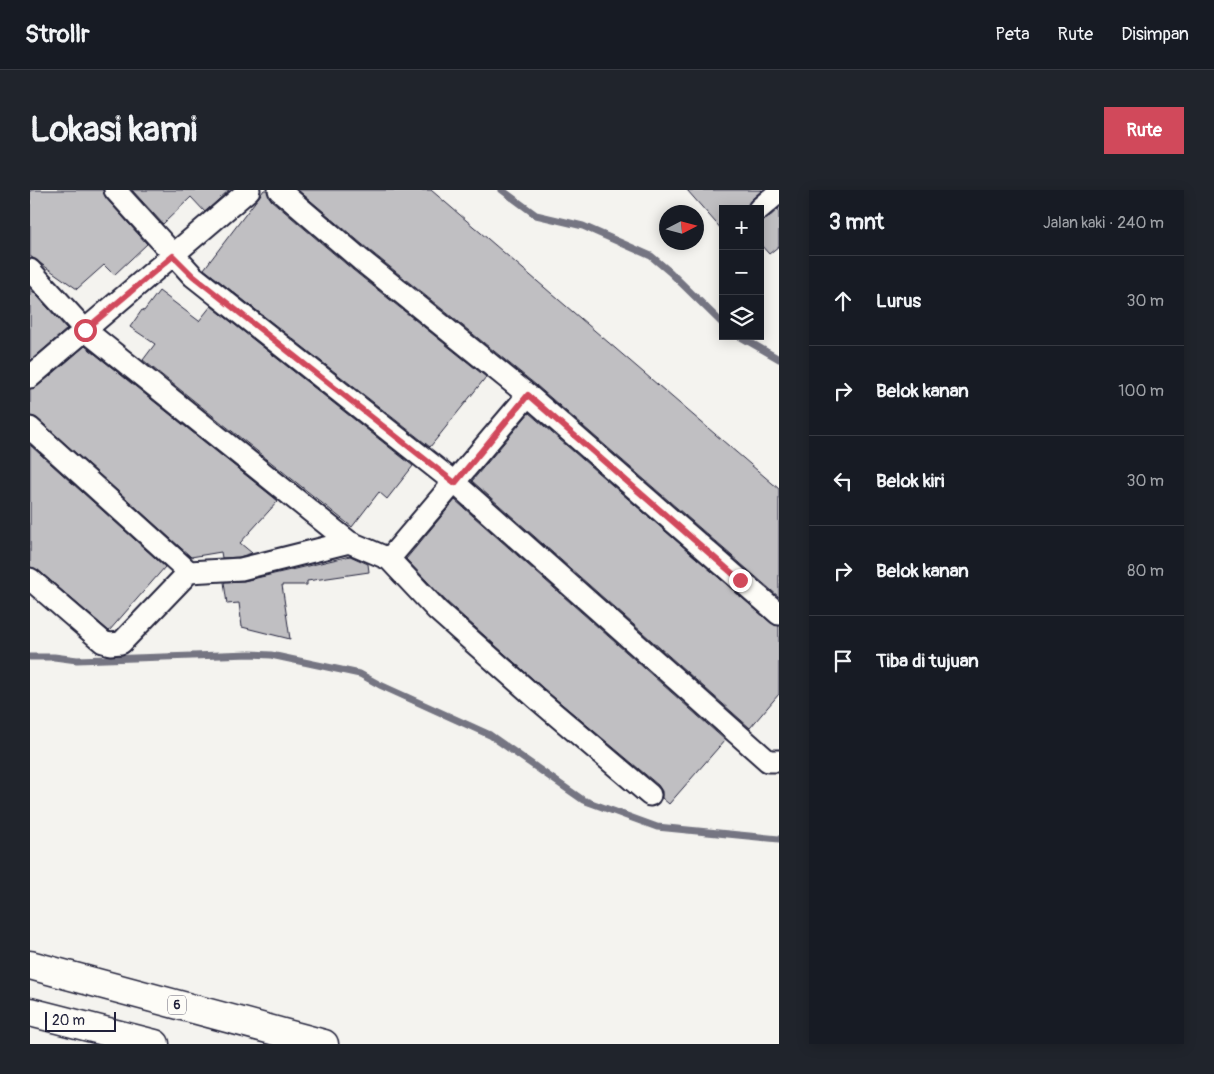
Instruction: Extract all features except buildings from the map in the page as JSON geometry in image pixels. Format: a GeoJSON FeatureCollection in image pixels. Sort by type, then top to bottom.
{"type":"FeatureCollection","features":[{"type":"Feature","properties":{"kind":"highway","name":"6"},"geometry":{"type":"LineString","coordinates":[[30,966],[324,1044]]}},
{"type":"Feature","properties":{"kind":"highway"},"geometry":{"type":"LineString","coordinates":[[30,1012],[155,1044]]}},
{"type":"Feature","properties":{"kind":"street"},"geometry":{"type":"LineString","coordinates":[[115,190],[193,276],[455,483],[758,753],[768,761],[779,761]]}},
{"type":"Feature","properties":{"kind":"street"},"geometry":{"type":"LineString","coordinates":[[30,377],[249,190]]}},
{"type":"Feature","properties":{"kind":"street"},"geometry":{"type":"LineString","coordinates":[[279,190],[361,260],[528,395],[779,614]]}},
{"type":"Feature","properties":{"kind":"street"},"geometry":{"type":"LineString","coordinates":[[764,205],[779,192]]}},
{"type":"Feature","properties":{"kind":"street"},"geometry":{"type":"LineString","coordinates":[[30,270],[85,330],[349,542],[389,559],[437,610],[650,796]]}},
{"type":"Feature","properties":{"kind":"street"},"geometry":{"type":"LineString","coordinates":[[389,559],[528,395]]}},
{"type":"Feature","properties":{"kind":"street"},"geometry":{"type":"LineString","coordinates":[[30,428],[189,572]]}},
{"type":"Feature","properties":{"kind":"street"},"geometry":{"type":"LineString","coordinates":[[30,579],[104,642],[116,644],[122,643],[189,572],[241,568],[349,542]]}},
{"type":"Feature","properties":{"kind":"waterway"},"geometry":{"type":"LineString","coordinates":[[502,190],[536,215],[583,226],[651,256],[719,320]]}},
{"type":"Feature","properties":{"kind":"waterway"},"geometry":{"type":"LineString","coordinates":[[746,340],[779,359]]}},
{"type":"Feature","properties":{"kind":"waterway"},"geometry":{"type":"LineString","coordinates":[[30,657],[54,657],[77,660],[250,654],[271,655],[360,674],[490,735],[583,800],[657,827],[779,839]]}},
{"type":"Feature","properties":{"kind":"route"},"geometry":{"type":"LineString","coordinates":[[85,330],[173,256],[193,276],[455,483],[528,395],[740,580]]}}]}
